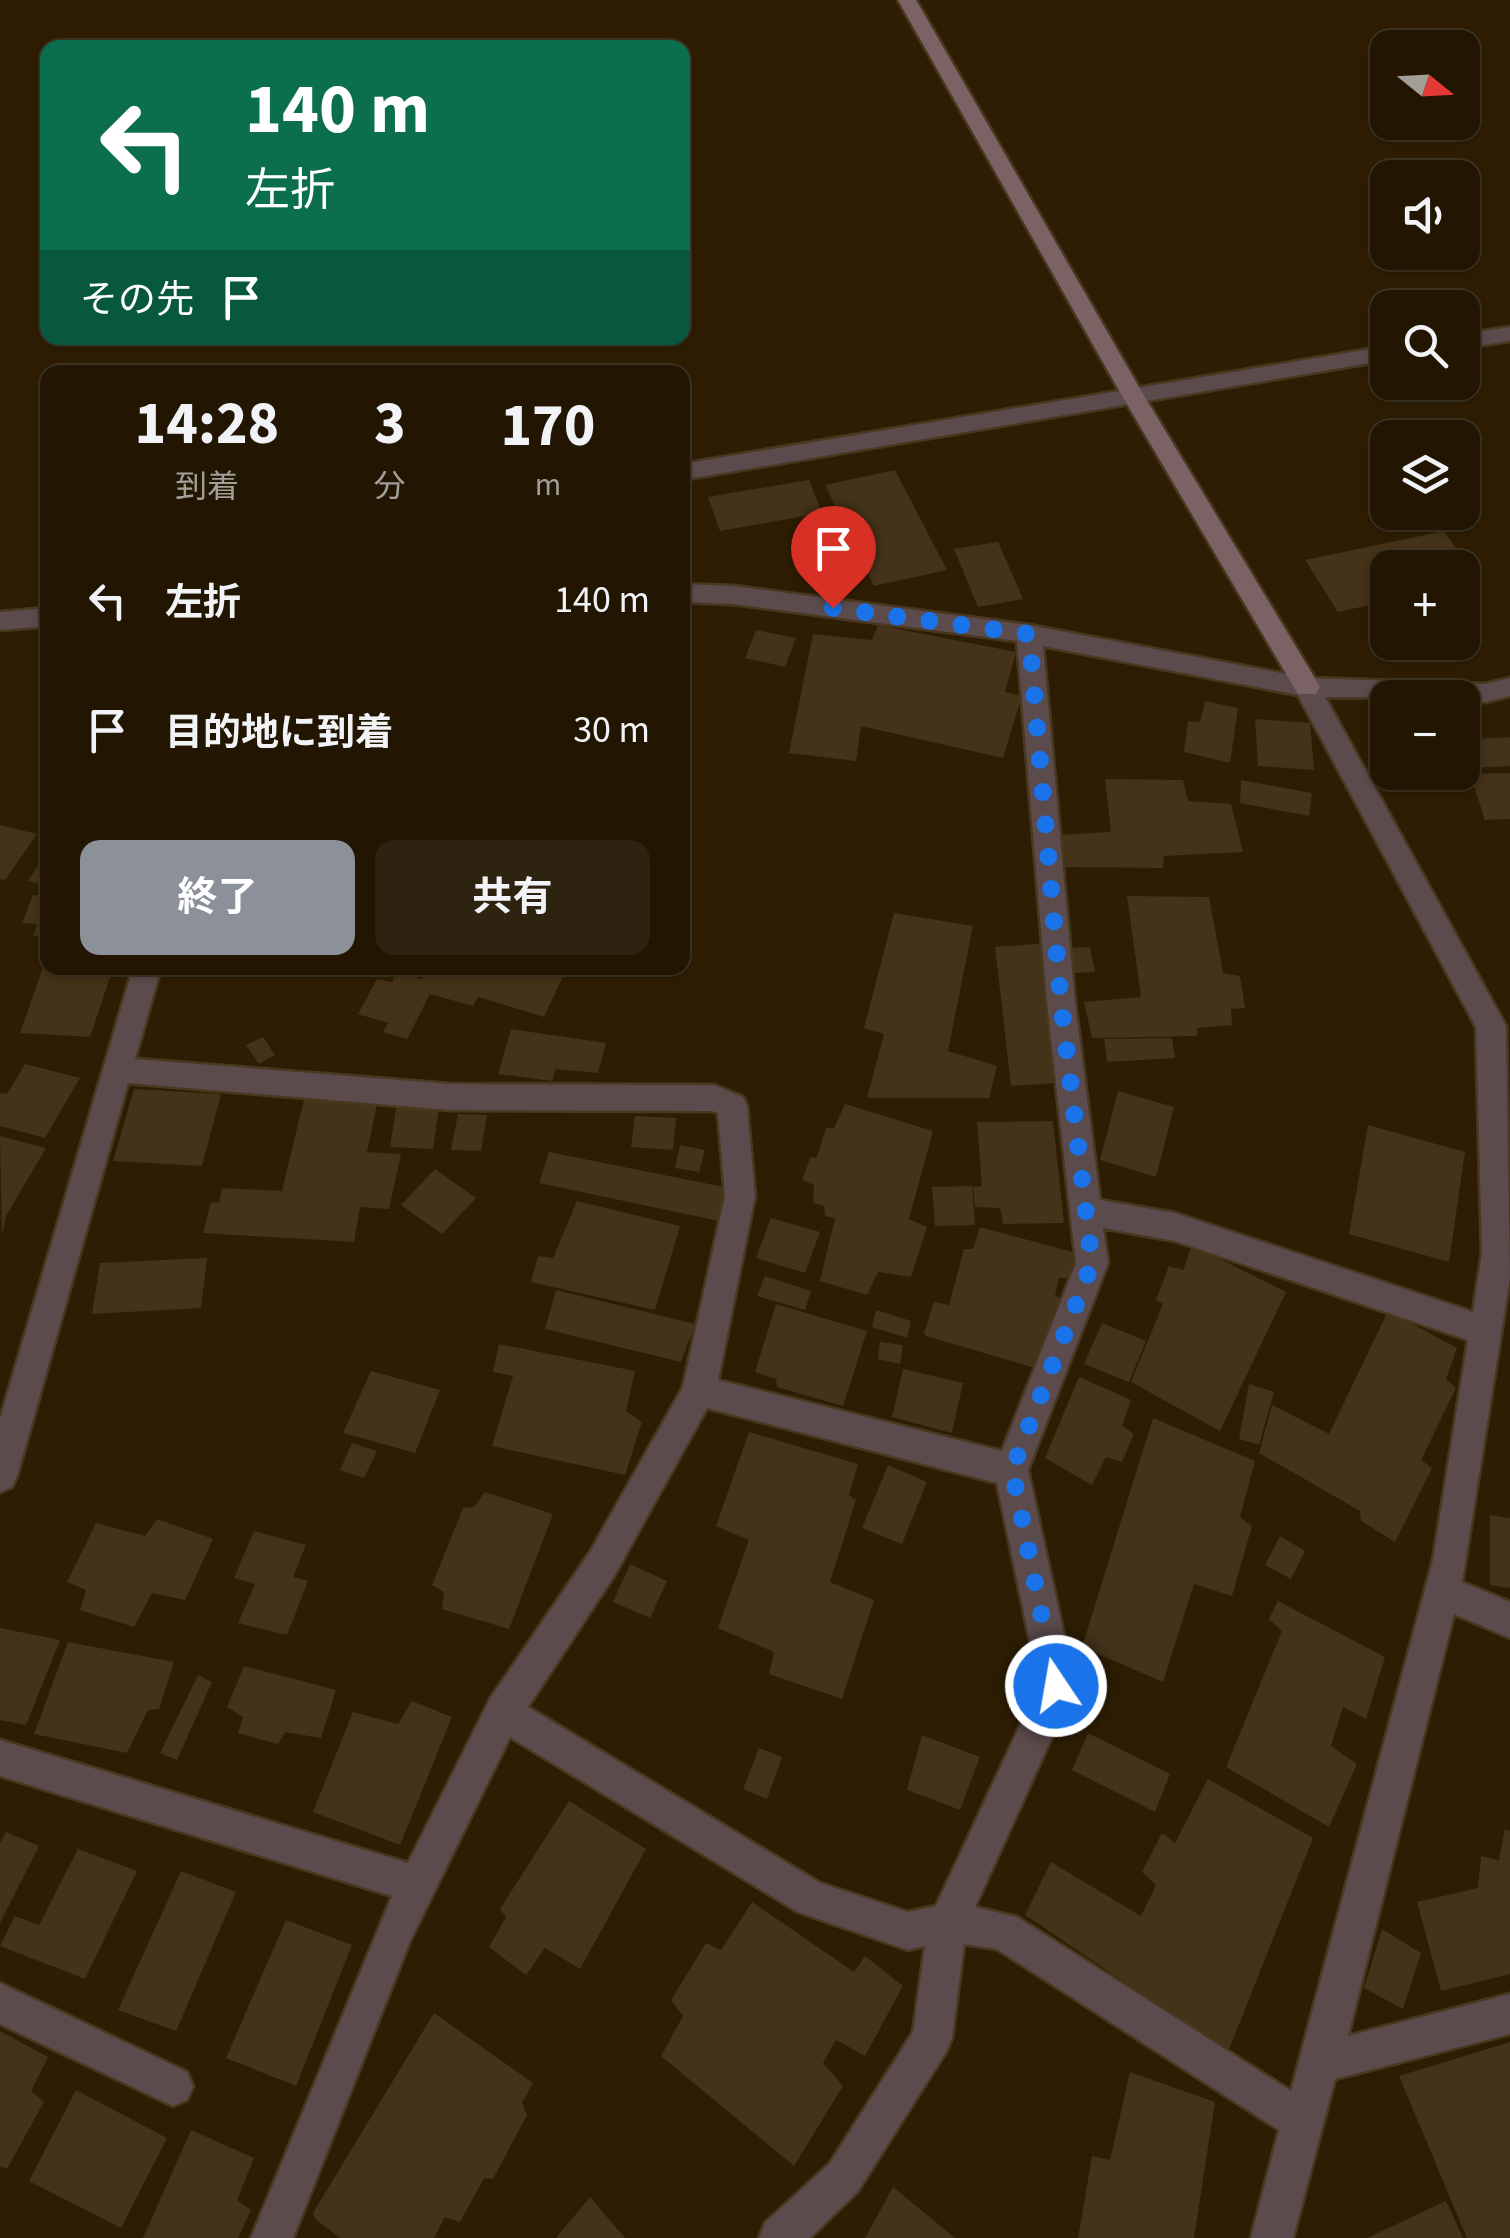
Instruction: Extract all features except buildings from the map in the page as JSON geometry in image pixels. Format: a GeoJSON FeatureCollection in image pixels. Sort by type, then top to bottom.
{"type":"FeatureCollection","features":[{"type":"Feature","properties":{"kind":"street"},"geometry":{"type":"LineString","coordinates":[[908,0],[1500,1027],[1498,1253],[1443,1592],[1272,2238]]}},
{"type":"Feature","properties":{"kind":"street"},"geometry":{"type":"LineString","coordinates":[[1480,339],[1510,334]]}},
{"type":"Feature","properties":{"kind":"street"},"geometry":{"type":"LineString","coordinates":[[690,471],[1370,356]]}},
{"type":"Feature","properties":{"kind":"street"},"geometry":{"type":"LineString","coordinates":[[690,592],[1029,634],[1308,688],[1485,693],[1510,686]]}},
{"type":"Feature","properties":{"kind":"street"},"geometry":{"type":"LineString","coordinates":[[0,621],[40,617]]}},
{"type":"Feature","properties":{"kind":"street"},"geometry":{"type":"LineString","coordinates":[[780,2238],[844,2177],[932,2038],[948,1922],[1056,1686],[1012,1470],[1092,1263],[1061,1003],[1029,634]]}},
{"type":"Feature","properties":{"kind":"street"},"geometry":{"type":"LineString","coordinates":[[0,1476],[146,975]]}},
{"type":"Feature","properties":{"kind":"street"},"geometry":{"type":"LineString","coordinates":[[117,1070],[450,1097],[714,1098],[732,1106],[740,1196],[699,1391],[602,1564],[503,1712],[395,1930],[272,2238]]}},
{"type":"Feature","properties":{"kind":"street"},"geometry":{"type":"LineString","coordinates":[[1086,1212],[1175,1226],[1485,1330]]}},
{"type":"Feature","properties":{"kind":"street"},"geometry":{"type":"LineString","coordinates":[[699,1391],[1012,1470]]}},
{"type":"Feature","properties":{"kind":"street"},"geometry":{"type":"LineString","coordinates":[[1443,1592],[1510,1620]]}},
{"type":"Feature","properties":{"kind":"street"},"geometry":{"type":"LineString","coordinates":[[503,1712],[811,1899],[908,1931],[948,1922],[1003,1931],[1301,2120]]}},
{"type":"Feature","properties":{"kind":"street"},"geometry":{"type":"LineString","coordinates":[[0,1758],[418,1885]]}},
{"type":"Feature","properties":{"kind":"street"},"geometry":{"type":"LineString","coordinates":[[0,2003],[173,2086]]}},
{"type":"Feature","properties":{"kind":"street"},"geometry":{"type":"LineString","coordinates":[[1321,2063],[1510,2014]]}},
{"type":"Feature","properties":{"kind":"route"},"geometry":{"type":"LineString","coordinates":[[833,608],[1029,634],[1061,1003],[1092,1263],[1012,1470],[1056,1686]]}}]}
